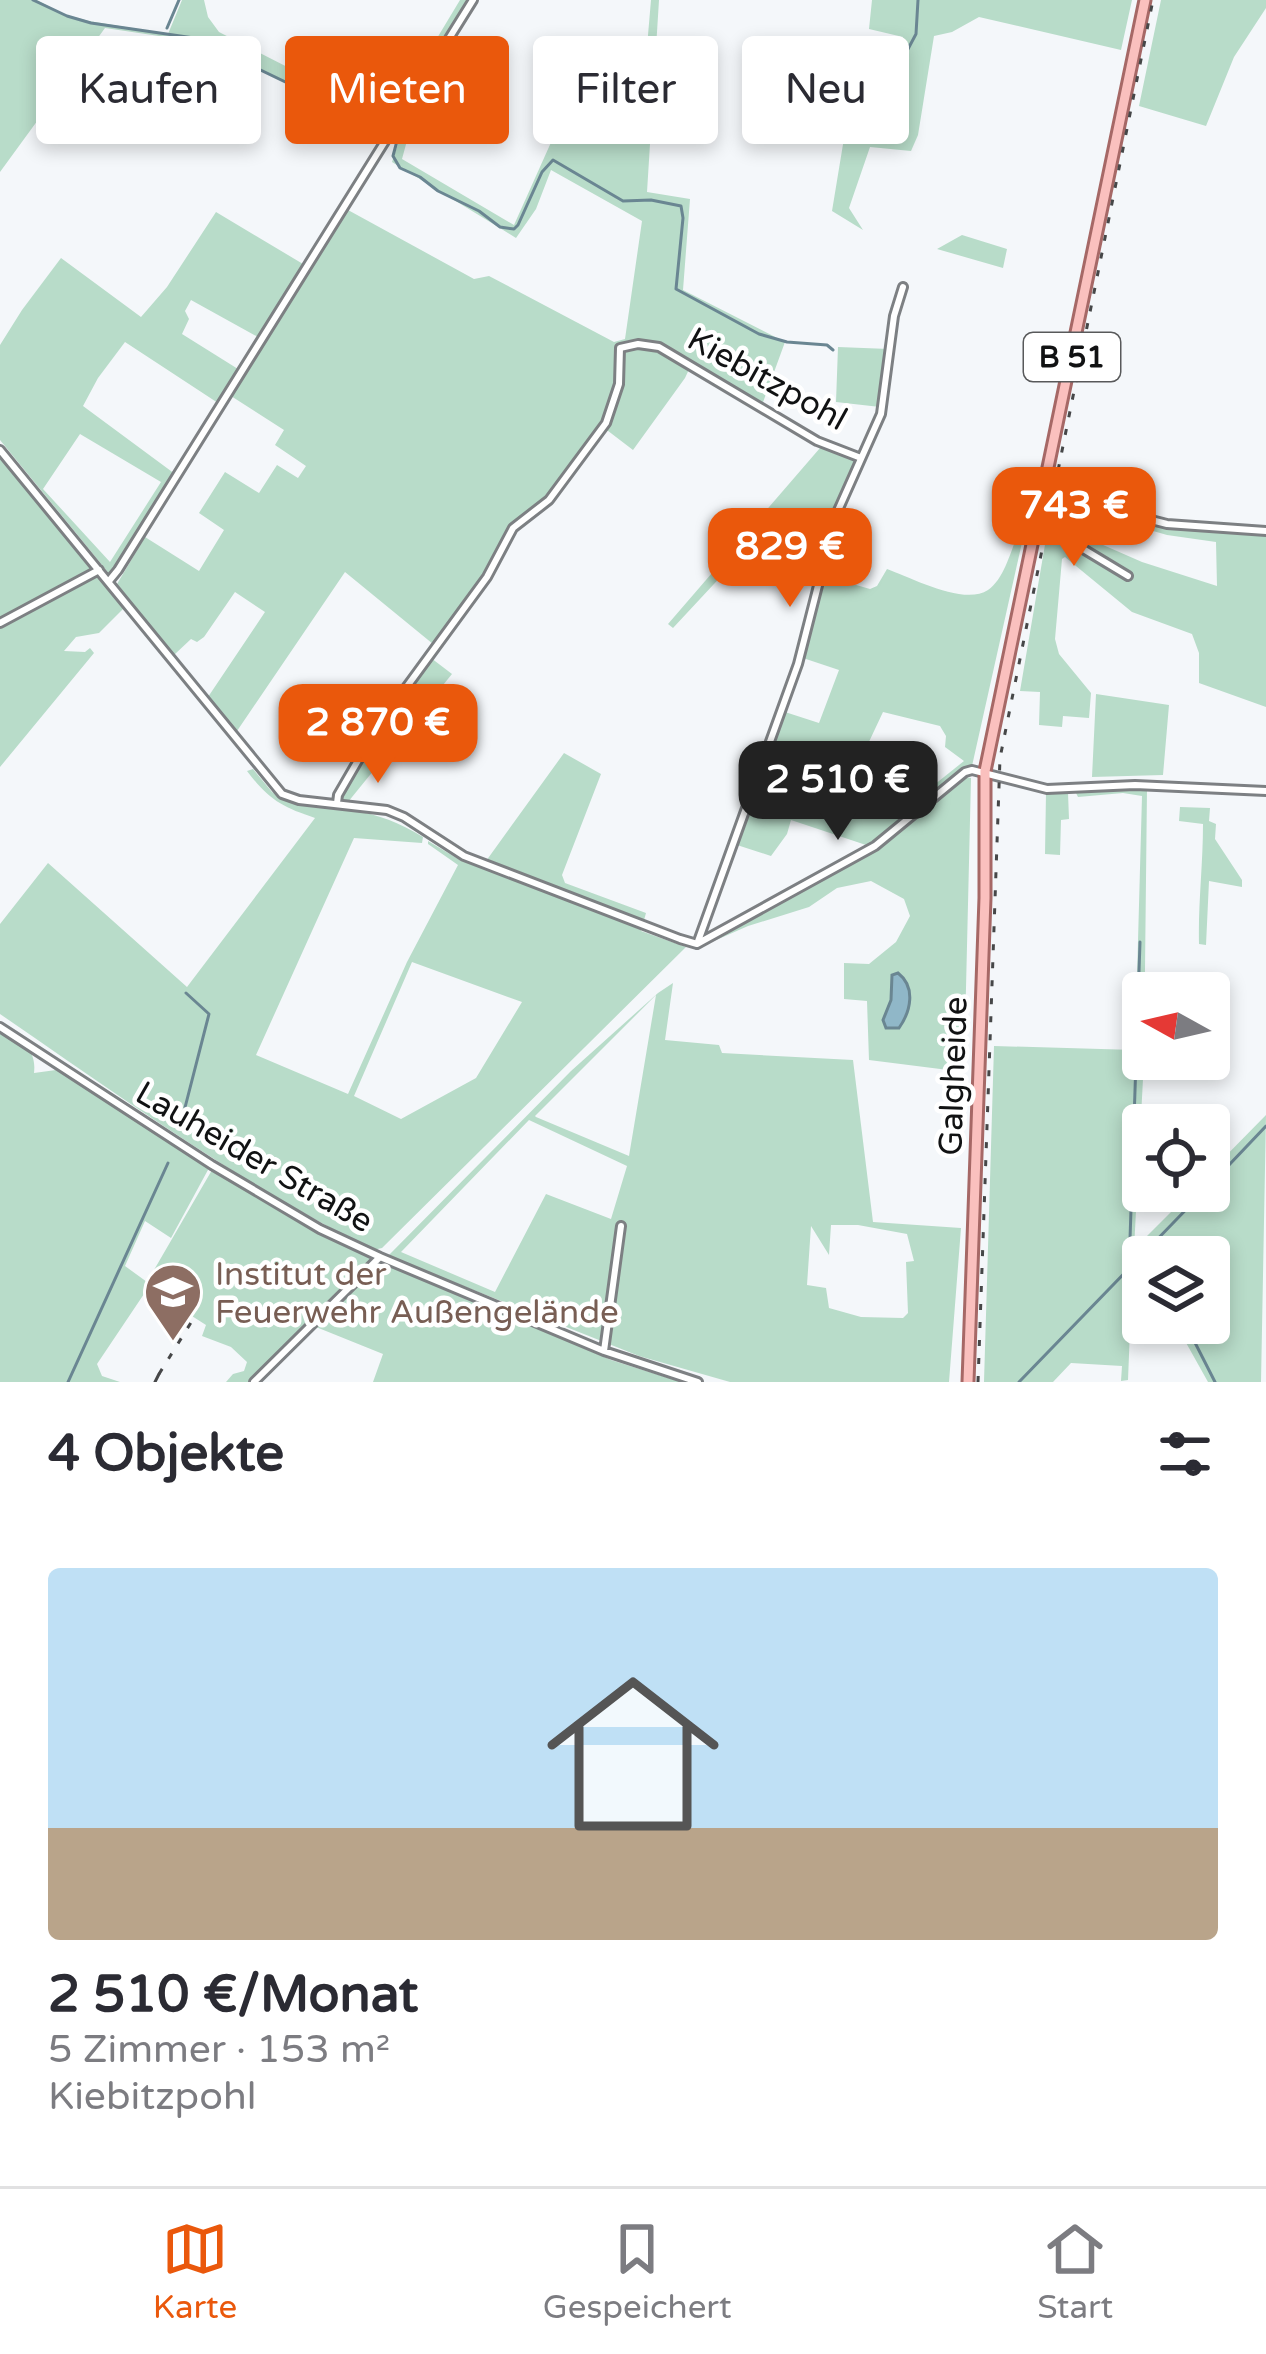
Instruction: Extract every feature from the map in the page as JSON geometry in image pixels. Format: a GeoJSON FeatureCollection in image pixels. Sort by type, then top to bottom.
{"type":"FeatureCollection","features":[{"type":"Feature","properties":{"kind":"main road","name":"B 51"},"geometry":{"type":"LineString","coordinates":[[986,771],[1044,524],[1144,0]]}},
{"type":"Feature","properties":{"kind":"main road","name":"Galgheide"},"geometry":{"type":"LineString","coordinates":[[968,1382],[986,771]]}},
{"type":"Feature","properties":{"kind":"street"},"geometry":{"type":"LineString","coordinates":[[109,581],[472,0]]}},
{"type":"Feature","properties":{"kind":"street","name":"Kiebitzpohl"},"geometry":{"type":"LineString","coordinates":[[697,944],[798,664],[831,530],[881,414],[894,316],[903,286]]}},
{"type":"Feature","properties":{"kind":"street","name":"Kiebitzpohl"},"geometry":{"type":"LineString","coordinates":[[337,803],[378,726],[487,577],[513,528],[549,500],[606,423],[619,384],[620,349],[638,344],[659,347],[817,440],[861,458]]}},
{"type":"Feature","properties":{"kind":"street"},"geometry":{"type":"LineString","coordinates":[[0,450],[276,789],[298,800],[387,810],[464,856],[697,944],[875,846],[972,770],[1047,789],[1135,785],[1266,791]]}},
{"type":"Feature","properties":{"kind":"street"},"geometry":{"type":"LineString","coordinates":[[1063,504],[1077,501],[1167,524],[1266,531]]}},
{"type":"Feature","properties":{"kind":"street"},"geometry":{"type":"LineString","coordinates":[[1044,524],[1061,522]]}},
{"type":"Feature","properties":{"kind":"street"},"geometry":{"type":"LineString","coordinates":[[1044,524],[1128,576]]}},
{"type":"Feature","properties":{"kind":"street"},"geometry":{"type":"LineString","coordinates":[[0,623],[99,570]]}},
{"type":"Feature","properties":{"kind":"street"},"geometry":{"type":"LineString","coordinates":[[984,797],[1006,777]]}},
{"type":"Feature","properties":{"kind":"street","name":"Lauheider Straße"},"geometry":{"type":"LineString","coordinates":[[0,1027],[320,1229],[604,1351],[698,1382]]}},
{"type":"Feature","properties":{"kind":"street"},"geometry":{"type":"LineString","coordinates":[[604,1351],[621,1226]]}},
{"type":"Feature","properties":{"kind":"street"},"geometry":{"type":"LineString","coordinates":[[254,1382],[380,1257]]}},
{"type":"Feature","properties":{"kind":"green space"},"geometry":{"type":"Polygon","coordinates":[[[0,0],[37,0],[89,21],[168,34],[182,0],[204,0],[208,17],[227,36],[159,36],[105,28],[99,36],[36,36],[36,123],[0,172],[0,0]]]}},
{"type":"Feature","properties":{"kind":"green space"},"geometry":{"type":"Polygon","coordinates":[[[460,0],[467,0],[445,36],[438,36],[460,0]]]}},
{"type":"Feature","properties":{"kind":"green space"},"geometry":{"type":"Polygon","coordinates":[[[651,0],[659,0],[657,36],[648,36],[651,0]]]}},
{"type":"Feature","properties":{"kind":"green space"},"geometry":{"type":"Polygon","coordinates":[[[872,0],[1132,0],[1121,50],[979,17],[934,36],[918,135],[911,151],[870,147],[849,208],[863,230],[832,211],[843,144],[909,144],[909,36],[869,29],[872,0]]]}},
{"type":"Feature","properties":{"kind":"green space"},"geometry":{"type":"Polygon","coordinates":[[[1161,0],[1266,0],[1266,8],[1234,57],[1206,126],[1139,106],[1161,0]]]}},
{"type":"Feature","properties":{"kind":"green space"},"geometry":{"type":"Polygon","coordinates":[[[261,53],[285,66],[285,83],[261,71],[261,53]]]}},
{"type":"Feature","properties":{"kind":"green space"},"geometry":{"type":"Polygon","coordinates":[[[398,144],[406,144],[402,159],[514,225],[550,144],[650,144],[647,192],[690,199],[683,290],[785,342],[762,405],[692,363],[633,450],[599,424],[547,496],[511,524],[484,573],[433,644],[345,572],[237,731],[208,697],[265,612],[235,592],[204,637],[197,642],[191,639],[174,655],[117,584],[145,537],[199,571],[224,530],[199,513],[225,472],[259,493],[277,465],[298,478],[306,466],[275,445],[284,430],[231,396],[348,210],[474,279],[489,276],[614,342],[625,339],[642,221],[551,170],[536,209],[516,238],[392,162],[398,144]]]}},
{"type":"Feature","properties":{"kind":"green space"},"geometry":{"type":"Polygon","coordinates":[[[216,212],[303,264],[258,337],[191,300],[182,334],[238,369],[218,403],[125,342],[98,378],[83,406],[175,474],[111,576],[0,440],[0,345],[61,258],[141,317],[167,287],[216,212]],[[80,434],[43,489],[110,562],[161,482],[80,434]]]}},
{"type":"Feature","properties":{"kind":"green space"},"geometry":{"type":"Polygon","coordinates":[[[962,235],[1007,249],[1003,268],[937,249],[962,235]]]}},
{"type":"Feature","properties":{"kind":"green space"},"geometry":{"type":"Polygon","coordinates":[[[838,347],[889,349],[880,407],[836,402],[838,347]]]}},
{"type":"Feature","properties":{"kind":"green space"},"geometry":{"type":"Polygon","coordinates":[[[820,448],[854,458],[856,464],[825,539],[780,513],[673,628],[668,624],[820,448]]]}},
{"type":"Feature","properties":{"kind":"green space"},"geometry":{"type":"Polygon","coordinates":[[[0,456],[124,608],[99,633],[76,637],[64,651],[90,648],[94,653],[0,767],[0,456]]]}},
{"type":"Feature","properties":{"kind":"green space"},"geometry":{"type":"Polygon","coordinates":[[[1074,504],[1166,526],[1266,535],[1266,707],[1199,683],[1199,653],[1192,634],[1132,612],[1065,557],[1055,639],[1059,654],[1091,693],[1089,718],[1063,716],[1062,727],[1039,725],[1040,692],[1020,691],[1048,527],[1062,527],[1142,562],[1217,586],[1216,542],[1167,535],[1077,509],[1074,504]]]}},
{"type":"Feature","properties":{"kind":"green space"},"geometry":{"type":"Polygon","coordinates":[[[1023,538],[972,766],[866,845],[791,820],[771,856],[737,845],[785,712],[819,723],[839,670],[803,658],[825,576],[870,589],[887,569],[938,589],[978,594],[998,580],[1016,539],[1023,538]],[[883,712],[867,746],[934,785],[964,761],[945,747],[940,726],[883,712]]]}},
{"type":"Feature","properties":{"kind":"green space"},"geometry":{"type":"Polygon","coordinates":[[[431,658],[452,674],[348,802],[341,797],[383,725],[431,658]]]}},
{"type":"Feature","properties":{"kind":"green space"},"geometry":{"type":"Polygon","coordinates":[[[1096,694],[1169,705],[1163,775],[1092,777],[1096,694]]]}},
{"type":"Feature","properties":{"kind":"green space"},"geometry":{"type":"Polygon","coordinates":[[[564,753],[601,774],[562,875],[565,883],[646,913],[641,931],[686,947],[382,1248],[373,1250],[229,1168],[0,1014],[0,924],[48,863],[187,987],[315,818],[269,796],[247,771],[253,769],[284,800],[372,814],[423,837],[422,843],[354,838],[256,1055],[348,1094],[407,962],[458,865],[428,841],[481,868],[564,753]],[[412,962],[354,1096],[401,1119],[476,1078],[522,1002],[412,962]]]}},
{"type":"Feature","properties":{"kind":"green space"},"geometry":{"type":"Polygon","coordinates":[[[966,777],[971,778],[964,1072],[869,1060],[867,1001],[844,999],[844,963],[869,964],[896,942],[910,916],[904,899],[871,881],[837,888],[809,907],[714,941],[877,850],[966,777]]]}},
{"type":"Feature","properties":{"kind":"green space"},"geometry":{"type":"Polygon","coordinates":[[[1147,789],[1145,972],[1137,972],[1142,796],[1078,797],[1076,793],[1147,789]]]}},
{"type":"Feature","properties":{"kind":"green space"},"geometry":{"type":"Polygon","coordinates":[[[1046,793],[1068,793],[1069,819],[1061,820],[1060,855],[1045,854],[1046,793]]]}},
{"type":"Feature","properties":{"kind":"green space"},"geometry":{"type":"Polygon","coordinates":[[[1180,807],[1210,808],[1215,839],[1242,880],[1242,887],[1209,881],[1206,945],[1199,944],[1203,824],[1179,821],[1180,807]]]}},
{"type":"Feature","properties":{"kind":"green space"},"geometry":{"type":"Polygon","coordinates":[[[673,983],[665,1040],[719,1045],[722,1053],[853,1060],[873,1222],[961,1228],[949,1382],[730,1382],[639,1356],[388,1256],[571,1071],[658,993],[673,983]],[[656,995],[535,1116],[536,1117],[629,1156],[656,995]],[[529,1120],[401,1252],[495,1292],[546,1194],[611,1219],[627,1166],[529,1120]],[[831,1225],[829,1255],[811,1226],[807,1285],[826,1288],[829,1308],[861,1317],[903,1318],[908,1313],[906,1262],[914,1261],[907,1234],[831,1225]]]}},
{"type":"Feature","properties":{"kind":"green space"},"geometry":{"type":"Polygon","coordinates":[[[0,1030],[30,1051],[34,1073],[56,1070],[209,1168],[171,1238],[145,1221],[125,1266],[147,1282],[212,1170],[318,1232],[376,1259],[251,1382],[226,1382],[244,1371],[247,1362],[231,1347],[202,1336],[206,1325],[148,1288],[97,1364],[102,1376],[120,1382],[0,1382],[0,1030]]]}},
{"type":"Feature","properties":{"kind":"green space"},"geometry":{"type":"Polygon","coordinates":[[[994,1046],[1122,1050],[1122,1080],[1143,1080],[1142,1104],[1122,1104],[1122,1212],[1136,1212],[1135,1236],[1122,1236],[1122,1344],[1129,1344],[1128,1380],[1121,1381],[1122,1366],[1071,1363],[1053,1382],[984,1382],[994,1046]]]}},
{"type":"Feature","properties":{"kind":"green space"},"geometry":{"type":"Polygon","coordinates":[[[1266,1115],[1261,1382],[1208,1382],[1187,1344],[1230,1344],[1230,1236],[1147,1236],[1171,1212],[1230,1212],[1230,1152],[1266,1115]]]}},
{"type":"Feature","properties":{"kind":"green space"},"geometry":{"type":"Polygon","coordinates":[[[379,1260],[611,1360],[681,1382],[373,1382],[383,1354],[316,1327],[379,1260]]]}},
{"type":"Feature","properties":{"kind":"water"},"geometry":{"type":"Polygon","coordinates":[[[898,973],[907,985],[909,1007],[899,1028],[886,1028],[883,1020],[891,1000],[892,975],[898,973]]]}},
{"type":"Feature","properties":{"kind":"waterway"},"geometry":{"type":"LineString","coordinates":[[33,0],[91,23],[194,38],[285,82]]}},
{"type":"Feature","properties":{"kind":"waterway"},"geometry":{"type":"LineString","coordinates":[[167,28],[179,0]]}},
{"type":"Feature","properties":{"kind":"waterway"},"geometry":{"type":"LineString","coordinates":[[909,47],[916,34],[918,0]]}},
{"type":"Feature","properties":{"kind":"waterway"},"geometry":{"type":"LineString","coordinates":[[396,144],[393,156],[400,168],[500,227],[518,225],[542,172],[553,160],[623,201],[681,206],[676,289],[759,334],[827,345],[833,350]]}},
{"type":"Feature","properties":{"kind":"waterway"},"geometry":{"type":"LineString","coordinates":[[1130,1236],[1140,942]]}},
{"type":"Feature","properties":{"kind":"waterway"},"geometry":{"type":"LineString","coordinates":[[180,1127],[209,1014],[186,993]]}},
{"type":"Feature","properties":{"kind":"waterway"},"geometry":{"type":"LineString","coordinates":[[1230,1164],[1266,1126]]}},
{"type":"Feature","properties":{"kind":"waterway"},"geometry":{"type":"LineString","coordinates":[[68,1382],[168,1163]]}},
{"type":"Feature","properties":{"kind":"waterway"},"geometry":{"type":"LineString","coordinates":[[1160,1236],[1184,1212]]}},
{"type":"Feature","properties":{"kind":"waterway"},"geometry":{"type":"LineString","coordinates":[[1019,1382],[1122,1276]]}},
{"type":"Feature","properties":{"kind":"waterway"},"geometry":{"type":"LineString","coordinates":[[1196,1344],[1215,1382]]}},
{"type":"Feature","properties":{"kind":"tram line"},"geometry":{"type":"LineString","coordinates":[[155,1382],[159,1374]]}},
{"type":"Feature","properties":{"kind":"railway"},"geometry":{"type":"LineString","coordinates":[[978,1382],[1000,758],[1153,0]]}},
{"type":"Feature","properties":{"kind":"railway"},"geometry":{"type":"LineString","coordinates":[[159,1374],[192,1321]]}},
{"type":"Feature","properties":{"kind":"place","name":"Institut der Feuerwehr Außengelände"},"geometry":{"type":"Point","coordinates":[173,1343]}}]}
